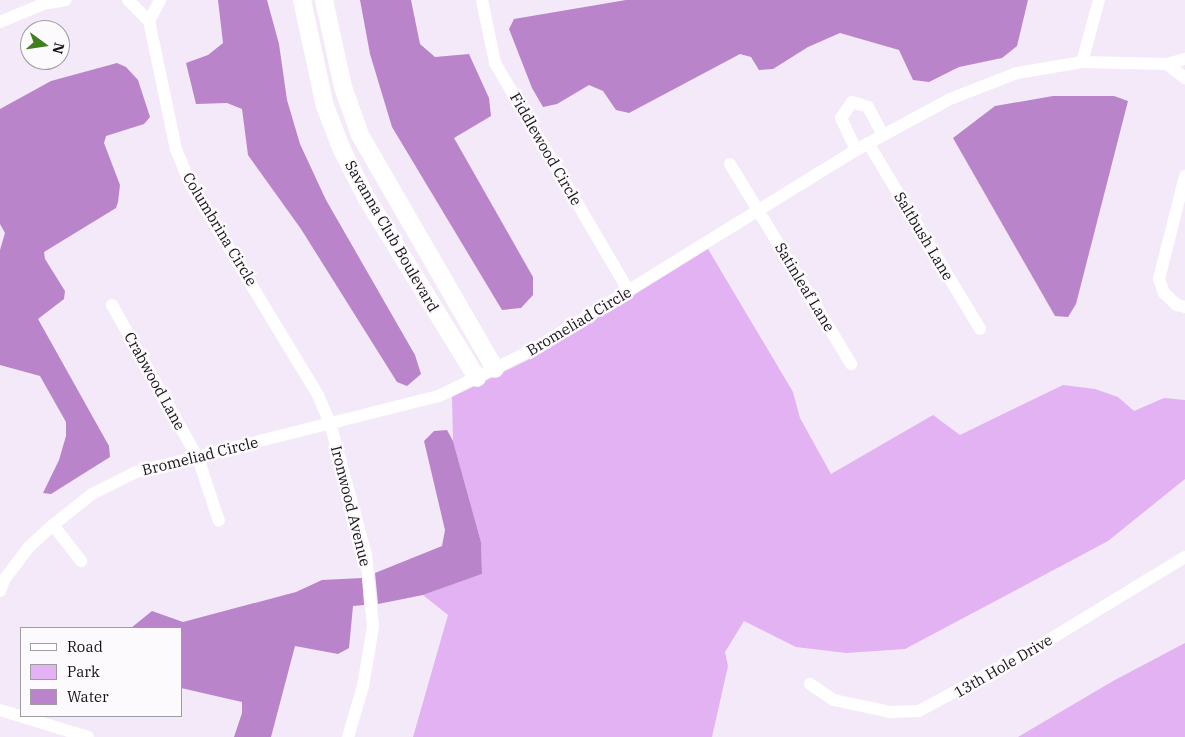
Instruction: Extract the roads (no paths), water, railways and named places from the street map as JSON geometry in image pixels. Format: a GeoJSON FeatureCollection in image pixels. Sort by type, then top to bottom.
{"type":"FeatureCollection","features":[{"type":"Feature","properties":{"kind":"street"},"geometry":{"type":"LineString","coordinates":[[0,22],[43,4],[66,0]]}},
{"type":"Feature","properties":{"kind":"street"},"geometry":{"type":"LineString","coordinates":[[128,0],[149,21],[160,0]]}},
{"type":"Feature","properties":{"kind":"street","name":"Savanna Club Boulevard"},"geometry":{"type":"LineString","coordinates":[[302,0],[326,106],[342,150],[367,199],[477,378]]}},
{"type":"Feature","properties":{"kind":"street","name":"Savanna Club Boulevard"},"geometry":{"type":"LineString","coordinates":[[324,0],[343,87],[360,135],[495,368]]}},
{"type":"Feature","properties":{"kind":"street","name":"Fiddlewood Circle"},"geometry":{"type":"LineString","coordinates":[[482,0],[495,63],[629,291]]}},
{"type":"Feature","properties":{"kind":"street"},"geometry":{"type":"LineString","coordinates":[[1082,62],[1099,0]]}},
{"type":"Feature","properties":{"kind":"street","name":"Columbrina Circle"},"geometry":{"type":"LineString","coordinates":[[149,21],[176,149],[189,182],[313,387],[330,423]]}},
{"type":"Feature","properties":{"kind":"street","name":"Bromeliad Circle"},"geometry":{"type":"LineString","coordinates":[[1,583],[28,548],[92,494],[136,472],[198,458],[330,423],[410,405],[477,378],[532,350],[856,150],[950,99],[1017,73],[1082,62],[1167,64],[1185,59]]}},
{"type":"Feature","properties":{"kind":"street"},"geometry":{"type":"LineString","coordinates":[[1167,64],[1185,78]]}},
{"type":"Feature","properties":{"kind":"street"},"geometry":{"type":"LineString","coordinates":[[856,150],[841,118],[852,102],[864,103],[882,135]]}},
{"type":"Feature","properties":{"kind":"street","name":"Saltbush Lane"},"geometry":{"type":"LineString","coordinates":[[868,143],[980,329]]}},
{"type":"Feature","properties":{"kind":"street","name":"Satinleaf Lane"},"geometry":{"type":"LineString","coordinates":[[730,164],[759,209],[851,364]]}},
{"type":"Feature","properties":{"kind":"street"},"geometry":{"type":"LineString","coordinates":[[1185,176],[1159,279],[1164,293],[1177,305],[1185,307]]}},
{"type":"Feature","properties":{"kind":"street","name":"Crabwood Lane"},"geometry":{"type":"LineString","coordinates":[[112,305],[198,458],[219,521]]}},
{"type":"Feature","properties":{"kind":"street","name":"Ironwood Avenue"},"geometry":{"type":"LineString","coordinates":[[330,423],[366,555],[373,627],[363,686],[348,737]]}},
{"type":"Feature","properties":{"kind":"street"},"geometry":{"type":"LineString","coordinates":[[53,525],[81,561]]}},
{"type":"Feature","properties":{"kind":"street","name":"13th Hole Drive"},"geometry":{"type":"LineString","coordinates":[[810,684],[834,700],[890,712],[919,711],[1038,646],[1185,557]]}},
{"type":"Feature","properties":{"kind":"street"},"geometry":{"type":"LineString","coordinates":[[0,710],[20,716]]}},
{"type":"Feature","properties":{"kind":"street"},"geometry":{"type":"LineString","coordinates":[[23,717],[88,737]]}},
{"type":"Feature","properties":{"kind":"water"},"geometry":{"type":"Polygon","coordinates":[[[218,0],[267,0],[279,44],[287,100],[300,144],[326,200],[415,355],[421,374],[407,386],[397,382],[301,229],[248,155],[242,109],[227,103],[196,104],[186,63],[208,55],[223,43],[218,0]]]}},
{"type":"Feature","properties":{"kind":"water"},"geometry":{"type":"Polygon","coordinates":[[[360,0],[411,0],[420,44],[435,57],[469,54],[489,98],[491,116],[454,138],[533,277],[533,295],[521,308],[502,310],[392,127],[370,54],[360,0]]]}},
{"type":"Feature","properties":{"kind":"water"},"geometry":{"type":"Polygon","coordinates":[[[626,0],[1028,0],[1017,46],[1002,58],[959,67],[929,82],[913,80],[899,50],[840,33],[808,47],[773,69],[759,70],[751,57],[740,54],[629,113],[616,110],[603,91],[589,85],[557,104],[543,107],[532,88],[509,29],[514,19],[626,0]]]}},
{"type":"Feature","properties":{"kind":"water"},"geometry":{"type":"Polygon","coordinates":[[[117,63],[126,67],[138,80],[150,117],[144,124],[106,136],[104,143],[120,185],[116,208],[44,252],[45,259],[65,291],[64,299],[38,319],[109,446],[110,457],[51,494],[43,493],[59,460],[66,436],[66,422],[40,376],[0,365],[0,250],[5,233],[0,224],[0,109],[51,81],[117,63]]]}},
{"type":"Feature","properties":{"kind":"water"},"geometry":{"type":"Polygon","coordinates":[[[1053,96],[1114,96],[1128,101],[1076,304],[1068,317],[1055,316],[953,138],[995,106],[1053,96]]]}},
{"type":"Feature","properties":{"kind":"water"},"geometry":{"type":"Polygon","coordinates":[[[447,430],[453,441],[481,542],[482,574],[423,595],[378,604],[375,573],[442,546],[445,530],[424,441],[434,431],[447,430]]]}},
{"type":"Feature","properties":{"kind":"water"},"geometry":{"type":"Polygon","coordinates":[[[362,578],[364,605],[353,606],[349,648],[338,654],[295,646],[271,737],[234,737],[242,713],[242,702],[182,688],[182,627],[132,627],[152,611],[183,622],[296,592],[322,580],[362,578]]]}}]}
